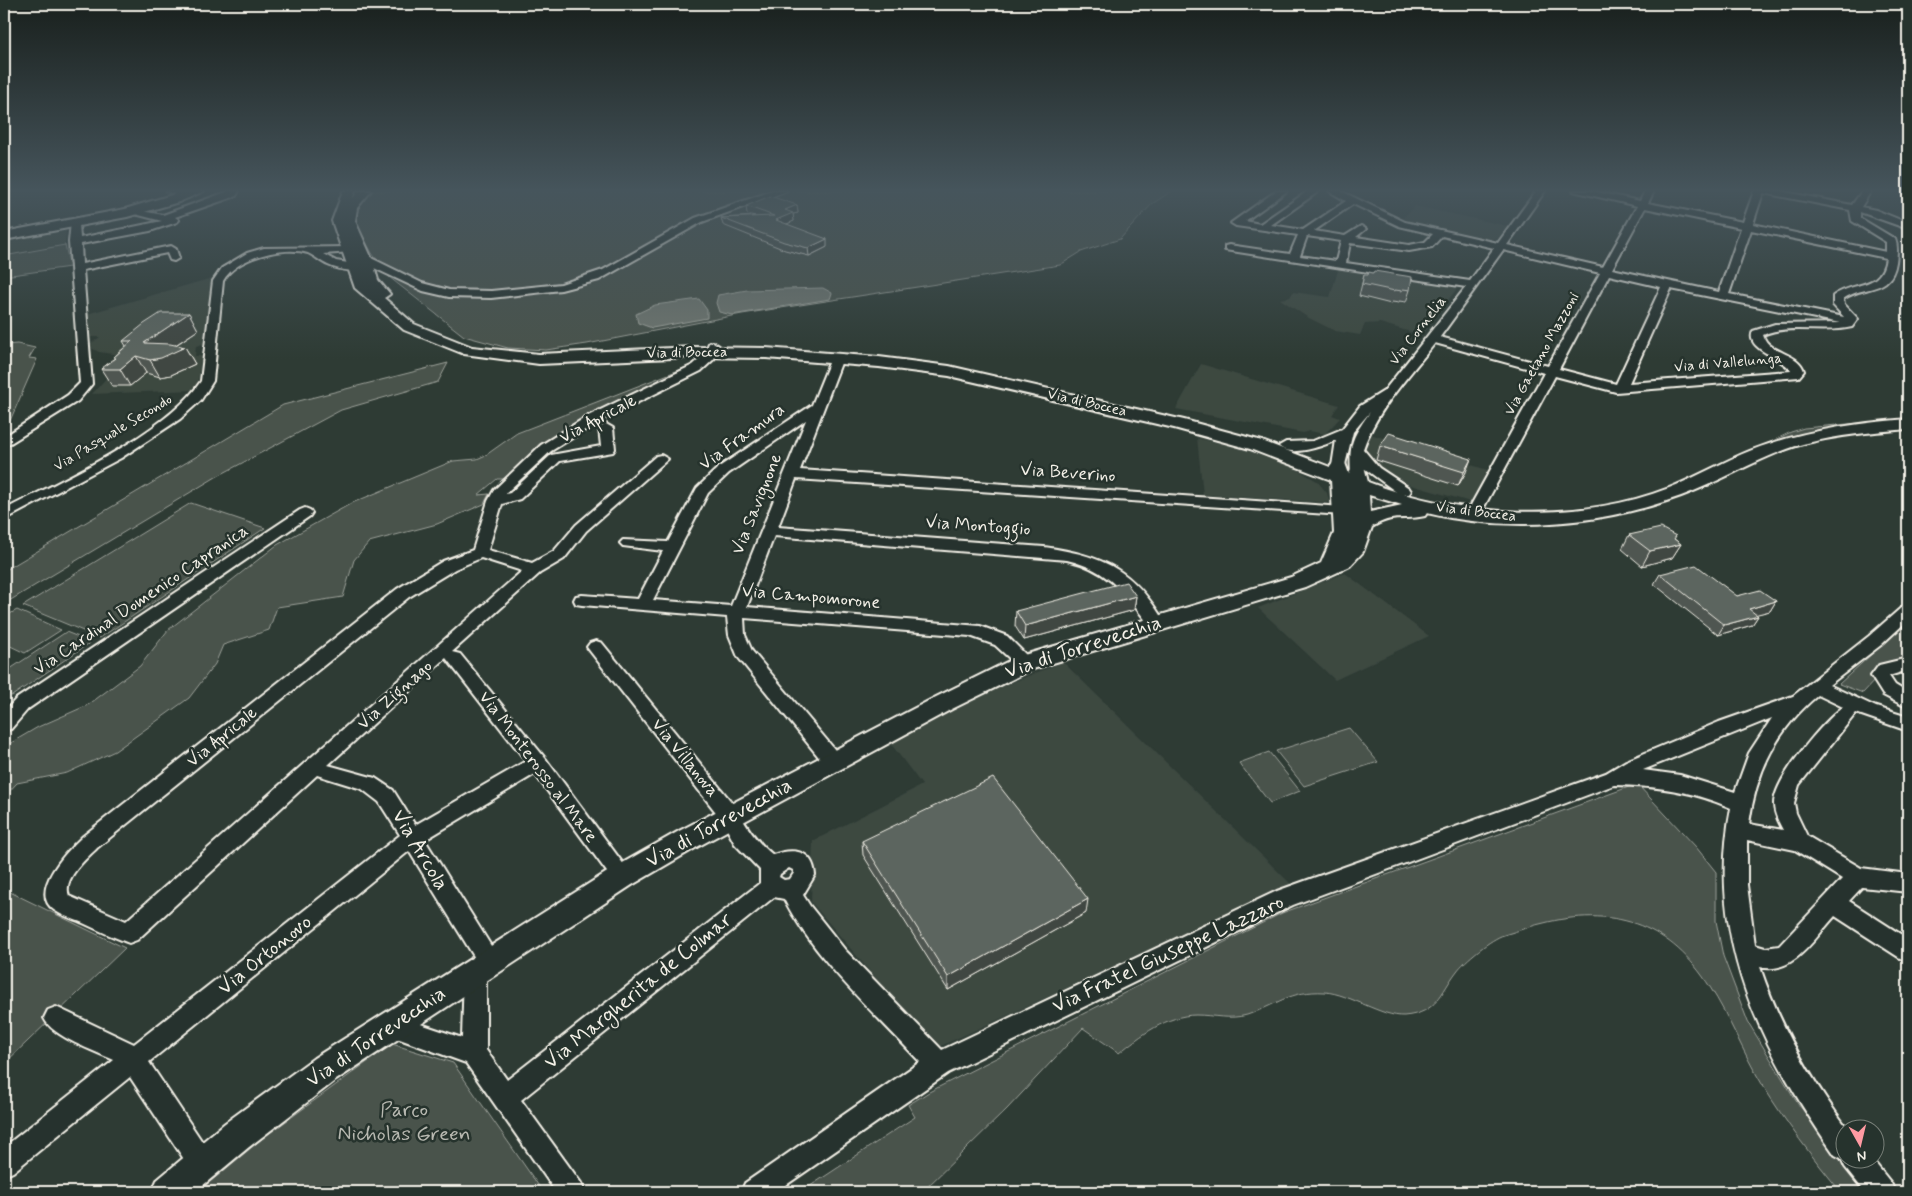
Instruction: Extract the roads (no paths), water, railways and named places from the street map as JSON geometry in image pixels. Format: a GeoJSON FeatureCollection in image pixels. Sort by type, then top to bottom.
{"type":"FeatureCollection","features":[{"type":"Feature","properties":{"kind":"main road","name":"Via di Boccea"},"geometry":{"type":"LineString","coordinates":[[347,247],[403,312],[427,328],[482,348],[560,354],[712,349],[818,351],[960,367],[1184,419],[1281,448],[1418,504],[1476,511],[1544,518],[1621,508],[1676,492],[1782,445],[1836,432],[1908,424]]}},
{"type":"Feature","properties":{"kind":"main road","name":"Via di Boccea"},"geometry":{"type":"LineString","coordinates":[[357,247],[365,270],[360,285],[404,324],[427,336],[470,351],[501,356],[545,359],[712,349],[837,358],[924,367],[974,376],[1281,448]]}},
{"type":"Feature","properties":{"kind":"main road","name":"Via di Boccea"},"geometry":{"type":"LineString","coordinates":[[1349,476],[1476,511],[1548,510],[1613,501],[1659,488],[1797,426],[1825,421],[1908,417]]}},
{"type":"Feature","properties":{"kind":"main road"},"geometry":{"type":"LineString","coordinates":[[1281,448],[1327,482],[1336,494],[1342,511]]}},
{"type":"Feature","properties":{"kind":"main road"},"geometry":{"type":"LineString","coordinates":[[1329,568],[1343,537],[1342,511],[1349,476]]}},
{"type":"Feature","properties":{"kind":"main road","name":"Via di Torrevecchia"},"geometry":{"type":"LineString","coordinates":[[169,1192],[297,1089],[391,1025],[622,877],[833,761],[980,684],[1025,663],[1298,582],[1343,561],[1353,552],[1359,542],[1362,524],[1349,476]]}},
{"type":"Feature","properties":{"kind":"main road"},"geometry":{"type":"LineString","coordinates":[[1362,524],[1382,513],[1391,511],[1476,511]]}},
{"type":"Feature","properties":{"kind":"street"},"geometry":{"type":"LineString","coordinates":[[4,443],[73,398],[86,384],[75,247]]}},
{"type":"Feature","properties":{"kind":"street"},"geometry":{"type":"LineString","coordinates":[[127,257],[153,247]]}},
{"type":"Feature","properties":{"kind":"street"},"geometry":{"type":"LineString","coordinates":[[365,270],[400,276],[431,291],[453,294],[539,290],[576,285],[606,273],[652,247]]}},
{"type":"Feature","properties":{"kind":"street"},"geometry":{"type":"LineString","coordinates":[[1294,258],[1298,247]]}},
{"type":"Feature","properties":{"kind":"street"},"geometry":{"type":"LineString","coordinates":[[1340,265],[1344,247]]}},
{"type":"Feature","properties":{"kind":"street"},"geometry":{"type":"LineString","coordinates":[[1360,247],[1386,259],[1472,285]]}},
{"type":"Feature","properties":{"kind":"street"},"geometry":{"type":"LineString","coordinates":[[1229,248],[1340,265],[1386,259],[1410,248],[1424,247]]}},
{"type":"Feature","properties":{"kind":"street"},"geometry":{"type":"LineString","coordinates":[[1500,247],[1723,297],[1852,322],[1852,318],[1839,305],[1837,298],[1846,292],[1883,280],[1889,271],[1891,247]]}},
{"type":"Feature","properties":{"kind":"street","name":"Via Cornelia"},"geometry":{"type":"LineString","coordinates":[[1349,476],[1360,437],[1390,393],[1433,339],[1500,247]]}},
{"type":"Feature","properties":{"kind":"street","name":"Via Gaetano Mazzoni"},"geometry":{"type":"LineString","coordinates":[[1476,511],[1620,247]]}},
{"type":"Feature","properties":{"kind":"street"},"geometry":{"type":"LineString","coordinates":[[1723,297],[1740,247]]}},
{"type":"Feature","properties":{"kind":"street"},"geometry":{"type":"LineString","coordinates":[[1847,247],[1891,256]]}},
{"type":"Feature","properties":{"kind":"street","name":"Via Pasquale Secondo"},"geometry":{"type":"LineString","coordinates":[[4,516],[136,442],[179,413],[199,395],[206,381],[217,283],[227,269],[245,258],[268,250],[290,248],[311,251],[348,250]]}},
{"type":"Feature","properties":{"kind":"street"},"geometry":{"type":"LineString","coordinates":[[77,268],[127,257],[172,249],[173,253],[166,250]]}},
{"type":"Feature","properties":{"kind":"street","name":"Via Pasquale Secondo"},"geometry":{"type":"LineString","coordinates":[[311,251],[330,263],[365,270]]}},
{"type":"Feature","properties":{"kind":"street"},"geometry":{"type":"LineString","coordinates":[[365,270],[383,277],[400,276]]}},
{"type":"Feature","properties":{"kind":"street"},"geometry":{"type":"LineString","coordinates":[[1621,388],[1667,285]]}},
{"type":"Feature","properties":{"kind":"street","name":"Via di Vallelunga"},"geometry":{"type":"LineString","coordinates":[[1433,339],[1621,388],[1795,374],[1798,371],[1797,367],[1764,345],[1758,338],[1759,332],[1777,328],[1835,328],[1852,322]]}},
{"type":"Feature","properties":{"kind":"street","name":"Via Apricale"},"geometry":{"type":"LineString","coordinates":[[129,933],[60,903],[56,899],[55,891],[59,880],[76,856],[112,824],[403,593],[449,565],[480,553],[495,501],[506,484],[557,439],[697,368],[705,362],[712,349]]}},
{"type":"Feature","properties":{"kind":"street"},"geometry":{"type":"LineString","coordinates":[[815,408],[837,358]]}},
{"type":"Feature","properties":{"kind":"street","name":"Via Cornelia"},"geometry":{"type":"LineString","coordinates":[[1344,432],[1372,404],[1390,393]]}},
{"type":"Feature","properties":{"kind":"street","name":"Via Savignone"},"geometry":{"type":"LineString","coordinates":[[815,408],[791,474],[736,610],[736,635],[744,653],[833,761]]}},
{"type":"Feature","properties":{"kind":"street","name":"Via Framura"},"geometry":{"type":"LineString","coordinates":[[643,604],[702,491],[710,482],[815,408]]}},
{"type":"Feature","properties":{"kind":"street","name":"Via Apricale"},"geometry":{"type":"LineString","coordinates":[[495,501],[515,496],[548,462],[556,458],[608,449],[606,428]]}},
{"type":"Feature","properties":{"kind":"street"},"geometry":{"type":"LineString","coordinates":[[1281,448],[1315,445],[1344,432]]}},
{"type":"Feature","properties":{"kind":"street"},"geometry":{"type":"LineString","coordinates":[[1344,432],[1340,450],[1349,476]]}},
{"type":"Feature","properties":{"kind":"street"},"geometry":{"type":"LineString","coordinates":[[1356,452],[1374,471],[1404,491]]}},
{"type":"Feature","properties":{"kind":"street","name":"Via Zignago"},"geometry":{"type":"LineString","coordinates":[[129,933],[534,570],[559,555],[580,528],[661,459]]}},
{"type":"Feature","properties":{"kind":"street","name":"Via Beverino"},"geometry":{"type":"LineString","coordinates":[[791,474],[1342,511]]}},
{"type":"Feature","properties":{"kind":"street","name":"Via Cardinal Domenico Capranica"},"geometry":{"type":"LineString","coordinates":[[4,724],[22,704],[305,512]]}},
{"type":"Feature","properties":{"kind":"street","name":"Via Montoggio"},"geometry":{"type":"LineString","coordinates":[[768,531],[1044,552],[1081,558],[1097,562],[1119,576],[1157,623]]}},
{"type":"Feature","properties":{"kind":"street"},"geometry":{"type":"LineString","coordinates":[[628,543],[673,547]]}},
{"type":"Feature","properties":{"kind":"street"},"geometry":{"type":"LineString","coordinates":[[480,553],[534,570]]}},
{"type":"Feature","properties":{"kind":"street","name":"Via Campomorone"},"geometry":{"type":"LineString","coordinates":[[582,600],[736,610],[976,631],[1005,642],[1025,663]]}},
{"type":"Feature","properties":{"kind":"street"},"geometry":{"type":"LineString","coordinates":[[1834,1132],[1814,1105],[1780,1046],[1754,988],[1744,952],[1735,889],[1741,803],[1766,739],[1799,701],[1877,639],[1908,610]]}},
{"type":"Feature","properties":{"kind":"street","name":"Via Villanova"},"geometry":{"type":"LineString","coordinates":[[596,647],[731,816],[735,829],[837,957],[938,1064]]}},
{"type":"Feature","properties":{"kind":"street","name":"Via Monterosso al Mare"},"geometry":{"type":"LineString","coordinates":[[454,658],[538,763],[622,877]]}},
{"type":"Feature","properties":{"kind":"street"},"geometry":{"type":"LineString","coordinates":[[1908,664],[1885,669],[1880,676],[1888,690],[1908,701]]}},
{"type":"Feature","properties":{"kind":"street"},"geometry":{"type":"LineString","coordinates":[[1816,686],[1870,712],[1908,724]]}},
{"type":"Feature","properties":{"kind":"street","name":"Via Fratel Giuseppe Lazzaro"},"geometry":{"type":"LineString","coordinates":[[754,1192],[915,1078],[938,1064],[1285,898],[1613,778],[1634,766],[1726,727],[1799,701]]}},
{"type":"Feature","properties":{"kind":"street"},"geometry":{"type":"LineString","coordinates":[[1800,842],[1784,810],[1786,791],[1800,770],[1848,712]]}},
{"type":"Feature","properties":{"kind":"street","name":"Via Ortonovo"},"geometry":{"type":"LineString","coordinates":[[4,1163],[411,838],[538,763]]}},
{"type":"Feature","properties":{"kind":"street","name":"Via Arcola"},"geometry":{"type":"LineString","coordinates":[[325,772],[358,780],[377,788],[390,800],[482,967]]}},
{"type":"Feature","properties":{"kind":"street","name":"Via Fratel Giuseppe Lazzaro"},"geometry":{"type":"LineString","coordinates":[[1613,778],[1640,777],[1666,780],[1710,791],[1741,803]]}},
{"type":"Feature","properties":{"kind":"street"},"geometry":{"type":"LineString","coordinates":[[1738,830],[1800,842],[1856,877],[1908,883]]}},
{"type":"Feature","properties":{"kind":"street"},"geometry":{"type":"LineString","coordinates":[[1744,952],[1765,958],[1785,955],[1856,877]]}},
{"type":"Feature","properties":{"kind":"street","name":"Via Margherita de Colmar"},"geometry":{"type":"LineString","coordinates":[[505,1098],[778,881]]}},
{"type":"Feature","properties":{"kind":"street"},"geometry":{"type":"LineString","coordinates":[[1834,903],[1908,951]]}},
{"type":"Feature","properties":{"kind":"street"},"geometry":{"type":"LineString","coordinates":[[474,1054],[482,967]]}},
{"type":"Feature","properties":{"kind":"street"},"geometry":{"type":"LineString","coordinates":[[56,1018],[82,1033],[135,1057],[140,1071],[202,1164]]}},
{"type":"Feature","properties":{"kind":"street"},"geometry":{"type":"LineString","coordinates":[[391,1025],[474,1054],[572,1192]]}},
{"type":"Feature","properties":{"kind":"street"},"geometry":{"type":"LineString","coordinates":[[1862,1168],[1882,1192]]}},
{"type":"Feature","properties":{"kind":"park label","name":"Parco Nicholas Green"},"geometry":{"type":"Point","coordinates":[404,1122]}}]}
